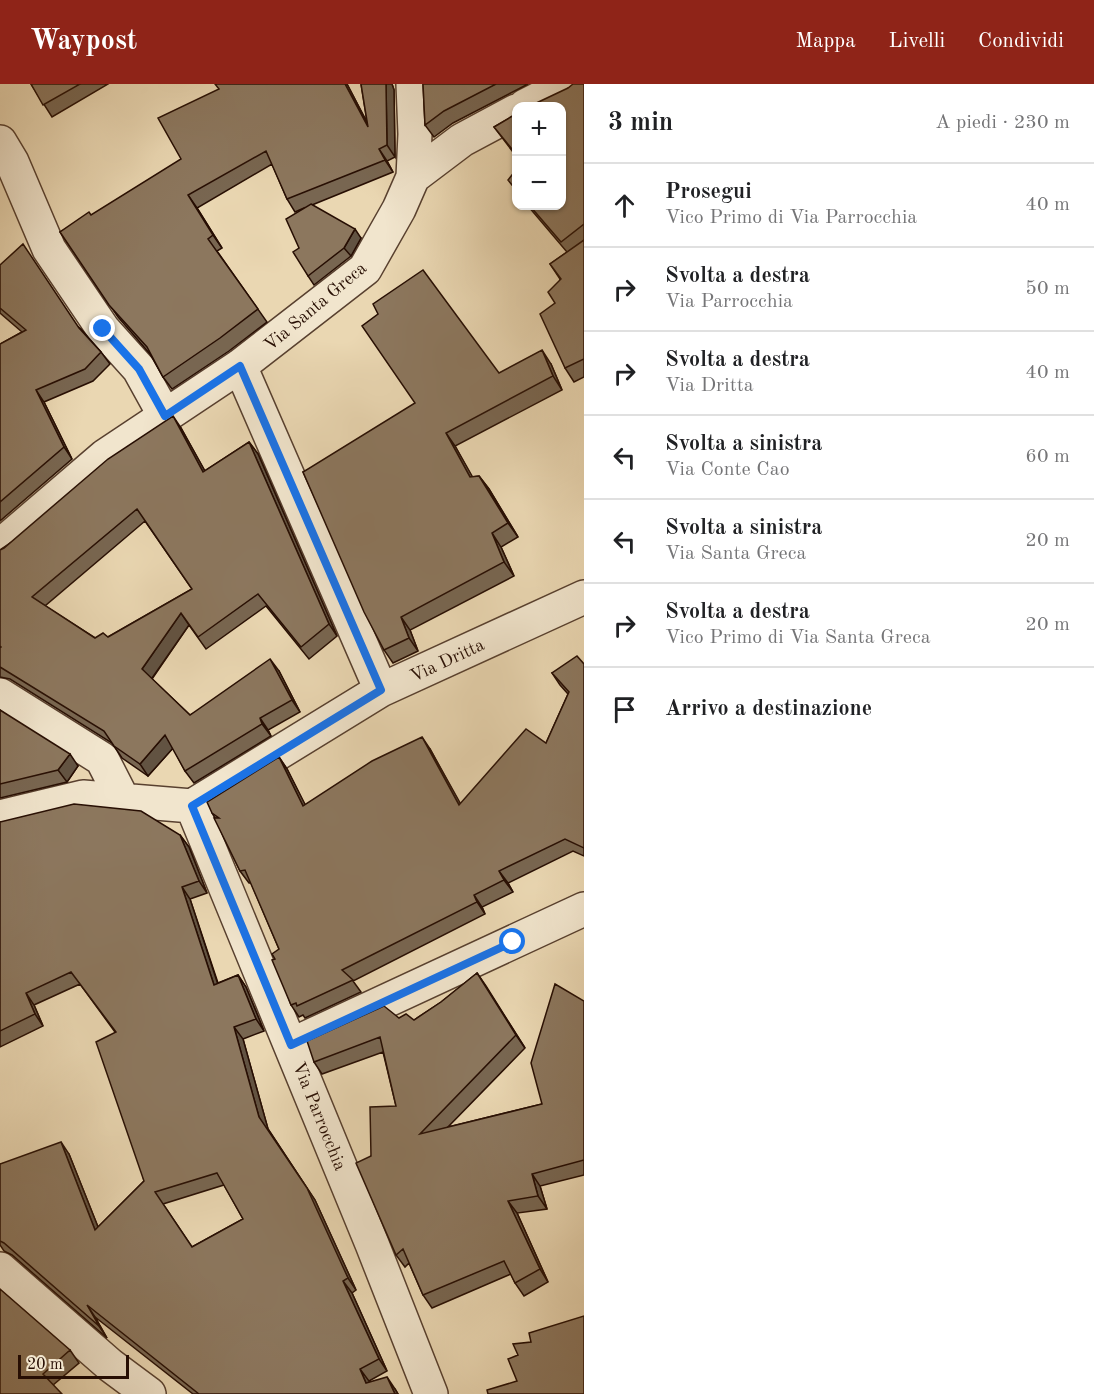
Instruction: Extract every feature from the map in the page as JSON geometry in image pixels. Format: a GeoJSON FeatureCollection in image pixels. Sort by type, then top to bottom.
{"type":"FeatureCollection","features":[{"type":"Feature","properties":{"kind":"street"},"geometry":{"type":"LineString","coordinates":[[413,84],[415,135],[413,177]]}},
{"type":"Feature","properties":{"kind":"street"},"geometry":{"type":"LineString","coordinates":[[533,102],[567,84]]}},
{"type":"Feature","properties":{"kind":"street","name":"Via Santa Greca"},"geometry":{"type":"LineString","coordinates":[[0,546],[105,456],[240,366],[365,269],[399,209],[413,177],[462,140],[512,113]]}},
{"type":"Feature","properties":{"kind":"street"},"geometry":{"type":"LineString","coordinates":[[0,142],[12,162],[49,249],[103,329],[139,369],[165,416]]}},
{"type":"Feature","properties":{"kind":"street"},"geometry":{"type":"LineString","coordinates":[[240,366],[381,690]]}},
{"type":"Feature","properties":{"kind":"street","name":"Via Dritta"},"geometry":{"type":"LineString","coordinates":[[192,806],[381,690],[584,597]]}},
{"type":"Feature","properties":{"kind":"street"},"geometry":{"type":"LineString","coordinates":[[0,695],[102,759],[123,800]]}},
{"type":"Feature","properties":{"kind":"street"},"geometry":{"type":"LineString","coordinates":[[0,817],[83,797],[192,806]]}},
{"type":"Feature","properties":{"kind":"street","name":"Via Parrocchia"},"geometry":{"type":"LineString","coordinates":[[192,806],[431,1394]]}},
{"type":"Feature","properties":{"kind":"street"},"geometry":{"type":"LineString","coordinates":[[291,1045],[584,909]]}},
{"type":"Feature","properties":{"kind":"street"},"geometry":{"type":"LineString","coordinates":[[0,1269],[110,1365],[149,1394]]}},
{"type":"Feature","properties":{"kind":"building"},"geometry":{"type":"Polygon","coordinates":[[[31,84],[80,84],[43,105],[31,84]]]}},
{"type":"Feature","properties":{"kind":"building"},"geometry":{"type":"Polygon","coordinates":[[[215,84],[345,84],[368,127],[361,84],[386,84],[387,145],[379,149],[385,160],[287,199],[266,151],[188,195],[213,235],[208,239],[258,309],[163,377],[147,347],[109,305],[60,232],[89,212],[91,215],[181,159],[158,118],[219,89],[215,84]]]}},
{"type":"Feature","properties":{"kind":"building"},"geometry":{"type":"Polygon","coordinates":[[[423,84],[496,84],[444,111],[425,125],[423,84]]]}},
{"type":"Feature","properties":{"kind":"building"},"geometry":{"type":"Polygon","coordinates":[[[573,84],[584,84],[584,224],[561,242],[533,210],[566,210],[566,102],[538,102],[573,84]]]}},
{"type":"Feature","properties":{"kind":"building"},"geometry":{"type":"Polygon","coordinates":[[[512,116],[512,149],[494,127],[512,116]]]}},
{"type":"Feature","properties":{"kind":"building"},"geometry":{"type":"Polygon","coordinates":[[[311,204],[355,229],[344,248],[308,276],[293,252],[299,248],[286,219],[311,204]]]}},
{"type":"Feature","properties":{"kind":"building"},"geometry":{"type":"Polygon","coordinates":[[[584,240],[584,359],[565,368],[540,314],[555,303],[548,292],[561,279],[550,264],[584,240]]]}},
{"type":"Feature","properties":{"kind":"building"},"geometry":{"type":"Polygon","coordinates":[[[23,244],[79,328],[101,352],[85,369],[36,390],[64,447],[0,502],[0,344],[26,330],[0,308],[0,265],[23,244]]]}},
{"type":"Feature","properties":{"kind":"building"},"geometry":{"type":"Polygon","coordinates":[[[423,270],[499,373],[542,350],[553,376],[446,433],[470,477],[479,476],[508,523],[492,533],[504,562],[401,617],[409,638],[384,650],[364,612],[303,472],[415,403],[362,326],[378,314],[373,304],[423,270]]]}},
{"type":"Feature","properties":{"kind":"building"},"geometry":{"type":"Polygon","coordinates":[[[173,416],[203,472],[249,442],[329,624],[301,647],[258,594],[198,637],[181,613],[142,669],[190,715],[270,659],[292,700],[260,718],[262,724],[185,771],[165,735],[140,764],[114,746],[104,731],[0,667],[0,550],[108,459],[173,416]],[[137,509],[32,597],[95,638],[103,633],[108,637],[192,589],[137,509]]]}},
{"type":"Feature","properties":{"kind":"building"},"geometry":{"type":"Polygon","coordinates":[[[577,656],[584,664],[584,848],[565,839],[499,871],[504,880],[474,895],[477,902],[342,970],[353,980],[297,1006],[296,1003],[291,1005],[272,960],[275,959],[272,954],[279,949],[245,870],[240,871],[214,818],[219,818],[212,813],[207,802],[279,757],[303,806],[372,761],[422,737],[459,805],[526,729],[546,743],[569,692],[552,673],[577,656]]]}},
{"type":"Feature","properties":{"kind":"building"},"geometry":{"type":"Polygon","coordinates":[[[0,710],[70,754],[58,770],[0,784],[0,710]]]}},
{"type":"Feature","properties":{"kind":"building"},"geometry":{"type":"Polygon","coordinates":[[[74,804],[141,811],[180,835],[199,881],[182,887],[214,985],[238,975],[256,1019],[234,1027],[259,1117],[307,1188],[348,1278],[343,1281],[379,1359],[360,1369],[366,1383],[387,1377],[395,1394],[199,1394],[87,1305],[99,1326],[0,1241],[0,1164],[61,1142],[95,1230],[144,1181],[96,1042],[116,1032],[71,972],[26,993],[35,1014],[0,1031],[0,822],[74,804]],[[217,1173],[155,1192],[192,1247],[243,1219],[217,1173]]]}},
{"type":"Feature","properties":{"kind":"building"},"geometry":{"type":"Polygon","coordinates":[[[477,973],[516,1035],[420,1134],[542,1104],[531,1063],[555,984],[584,1001],[584,1160],[532,1174],[538,1196],[508,1201],[540,1269],[515,1283],[504,1261],[423,1295],[403,1249],[396,1255],[356,1163],[371,1156],[370,1107],[396,1106],[380,1037],[314,1062],[307,1041],[384,1006],[399,1018],[406,1014],[414,1020],[477,973]]]}},
{"type":"Feature","properties":{"kind":"building"},"geometry":{"type":"Polygon","coordinates":[[[0,1289],[70,1350],[43,1374],[62,1394],[0,1394],[0,1289]]]}},
{"type":"Feature","properties":{"kind":"building"},"geometry":{"type":"Polygon","coordinates":[[[584,1316],[584,1394],[488,1394],[487,1390],[517,1381],[508,1359],[518,1355],[513,1344],[531,1342],[529,1333],[584,1316]]]}},
{"type":"Feature","properties":{"kind":"route"},"geometry":{"type":"LineString","coordinates":[[103,329],[139,369],[165,416],[240,366],[381,690],[192,806],[291,1045],[513,942]]}}]}
